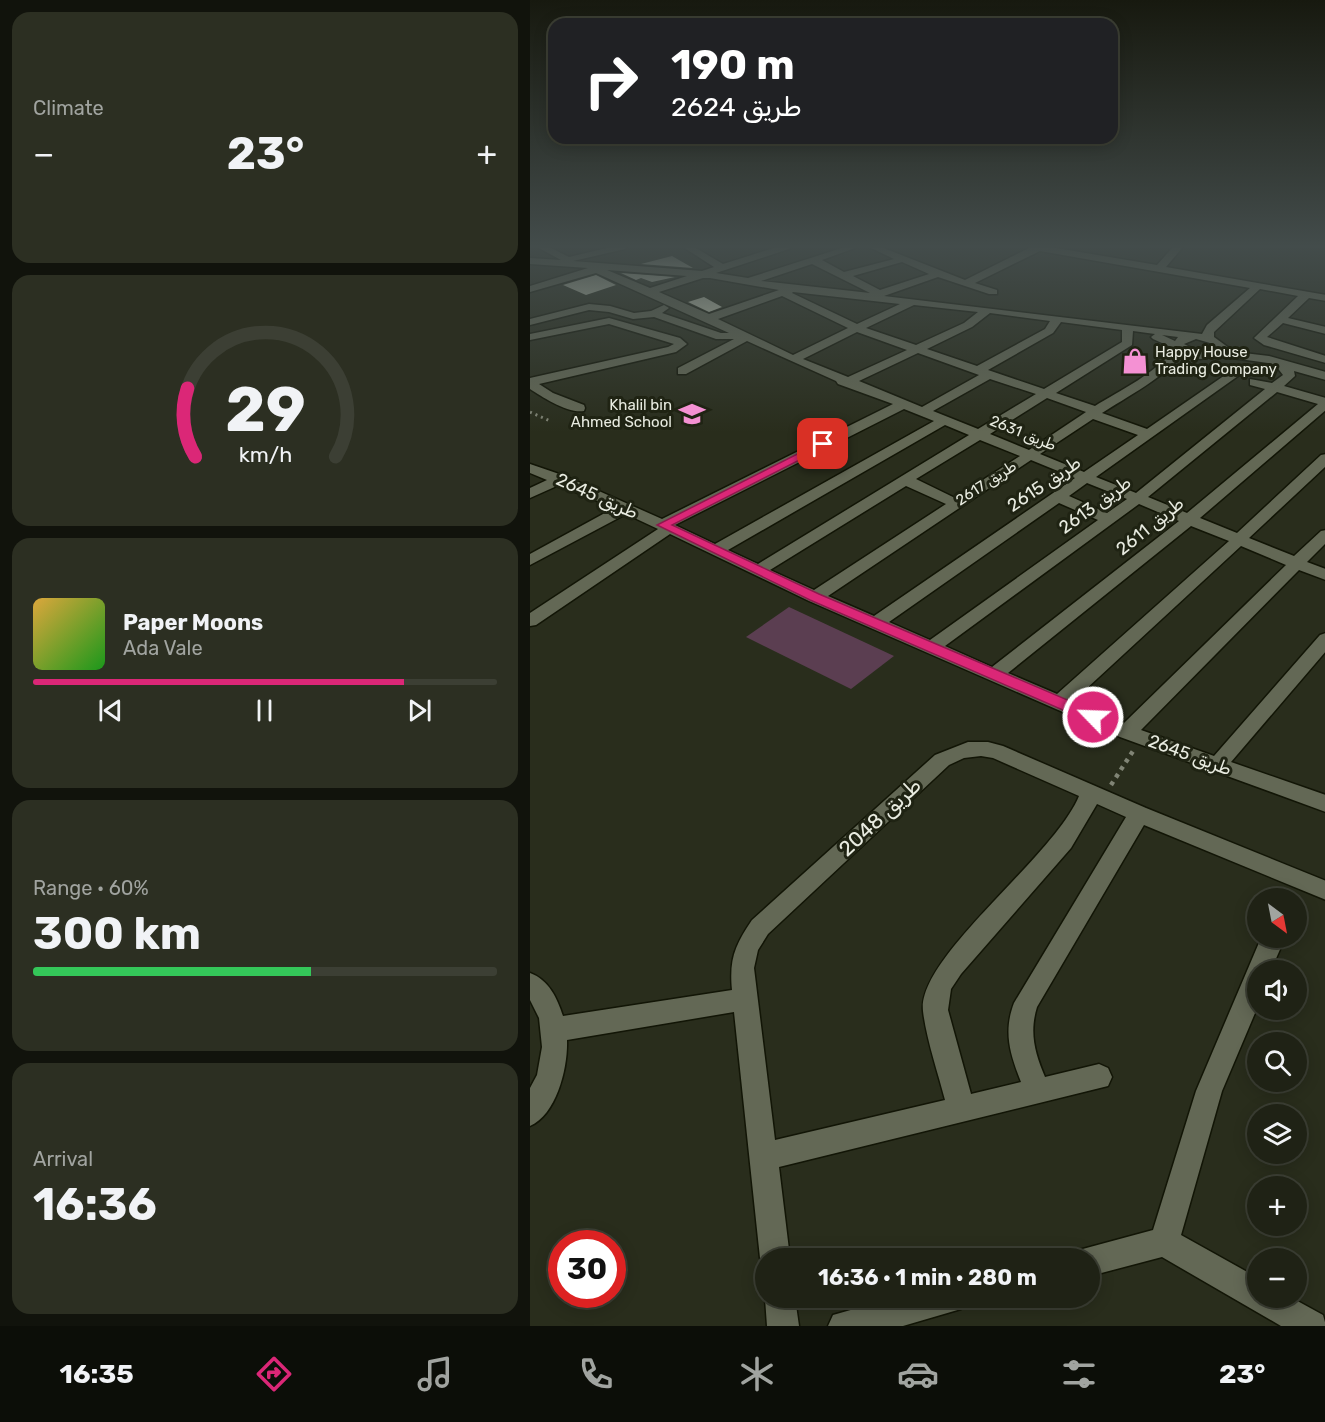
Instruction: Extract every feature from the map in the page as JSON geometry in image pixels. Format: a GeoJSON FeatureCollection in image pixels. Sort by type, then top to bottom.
{"type":"FeatureCollection","features":[{"type":"Feature","properties":{"kind":"street"},"geometry":{"type":"LineString","coordinates":[[530,322],[585,309]]}},
{"type":"Feature","properties":{"kind":"street"},"geometry":{"type":"LineString","coordinates":[[609,309],[633,316],[657,315],[720,337],[748,337],[771,357],[821,376],[850,381],[968,326],[985,312]]}},
{"type":"Feature","properties":{"kind":"street"},"geometry":{"type":"LineString","coordinates":[[657,315],[656,311],[662,309]]}},
{"type":"Feature","properties":{"kind":"street","name":"طريق 2631"},"geometry":{"type":"LineString","coordinates":[[690,309],[793,358],[1325,575]]}},
{"type":"Feature","properties":{"kind":"street"},"geometry":{"type":"LineString","coordinates":[[709,318],[736,309]]}},
{"type":"Feature","properties":{"kind":"street"},"geometry":{"type":"LineString","coordinates":[[821,309],[858,329],[1047,393],[1148,434]]}},
{"type":"Feature","properties":{"kind":"street"},"geometry":{"type":"LineString","coordinates":[[793,358],[898,309]]}},
{"type":"Feature","properties":{"kind":"street"},"geometry":{"type":"LineString","coordinates":[[969,309],[1265,353],[1325,369]]}},
{"type":"Feature","properties":{"kind":"street"},"geometry":{"type":"LineString","coordinates":[[969,309],[1156,336],[1189,353],[1210,345],[1325,376]]}},
{"type":"Feature","properties":{"kind":"street"},"geometry":{"type":"LineString","coordinates":[[1210,345],[1208,332],[1211,327],[1232,309]]}},
{"type":"Feature","properties":{"kind":"street"},"geometry":{"type":"LineString","coordinates":[[1292,309],[1260,338],[1264,342],[1325,360]]}},
{"type":"Feature","properties":{"kind":"street"},"geometry":{"type":"LineString","coordinates":[[634,327],[657,315]]}},
{"type":"Feature","properties":{"kind":"street"},"geometry":{"type":"LineString","coordinates":[[1281,319],[1325,331]]}},
{"type":"Feature","properties":{"kind":"street"},"geometry":{"type":"LineString","coordinates":[[530,337],[606,321],[678,341],[680,346],[672,350],[530,383]]}},
{"type":"Feature","properties":{"kind":"street"},"geometry":{"type":"LineString","coordinates":[[923,411],[1049,331],[1055,322]]}},
{"type":"Feature","properties":{"kind":"street"},"geometry":{"type":"LineString","coordinates":[[759,570],[1128,343],[1127,332]]}},
{"type":"Feature","properties":{"kind":"street"},"geometry":{"type":"LineString","coordinates":[[682,371],[748,337]]}},
{"type":"Feature","properties":{"kind":"street","name":"طريق 2617"},"geometry":{"type":"LineString","coordinates":[[815,597],[1159,370],[1174,358],[1181,340],[1210,345]]}},
{"type":"Feature","properties":{"kind":"street","name":"طريق 2617"},"geometry":{"type":"LineString","coordinates":[[1159,370],[1210,345]]}},
{"type":"Feature","properties":{"kind":"street"},"geometry":{"type":"LineString","coordinates":[[1265,353],[1281,347]]}},
{"type":"Feature","properties":{"kind":"street"},"geometry":{"type":"LineString","coordinates":[[1280,363],[1289,372],[1289,376],[1325,388]]}},
{"type":"Feature","properties":{"kind":"street","name":"طريق 2615"},"geometry":{"type":"LineString","coordinates":[[876,623],[1232,376]]}},
{"type":"Feature","properties":{"kind":"street","name":"طريق 2613"},"geometry":{"type":"LineString","coordinates":[[932,647],[1138,498],[1289,376]]}},
{"type":"Feature","properties":{"kind":"street"},"geometry":{"type":"LineString","coordinates":[[1254,382],[1325,403]]}},
{"type":"Feature","properties":{"kind":"street"},"geometry":{"type":"LineString","coordinates":[[530,383],[549,396],[579,408]]}},
{"type":"Feature","properties":{"kind":"street","name":"طريق 2611"},"geometry":{"type":"LineString","coordinates":[[995,675],[1190,519],[1325,403]]}},
{"type":"Feature","properties":{"kind":"street"},"geometry":{"type":"LineString","coordinates":[[530,621],[666,526],[903,404]]}},
{"type":"Feature","properties":{"kind":"street"},"geometry":{"type":"LineString","coordinates":[[716,550],[945,420]]}},
{"type":"Feature","properties":{"kind":"street"},"geometry":{"type":"LineString","coordinates":[[909,440],[945,456]]}},
{"type":"Feature","properties":{"kind":"street"},"geometry":{"type":"LineString","coordinates":[[1060,702],[1240,539],[1325,458]]}},
{"type":"Feature","properties":{"kind":"street","name":"طريق 2645"},"geometry":{"type":"LineString","coordinates":[[530,468],[666,526],[815,597],[1134,734],[1325,804]]}},
{"type":"Feature","properties":{"kind":"street"},"geometry":{"type":"LineString","coordinates":[[530,494],[560,479]]}},
{"type":"Feature","properties":{"kind":"street"},"geometry":{"type":"LineString","coordinates":[[906,480],[955,503]]}},
{"type":"Feature","properties":{"kind":"street"},"geometry":{"type":"LineString","coordinates":[[1059,497],[1108,519]]}},
{"type":"Feature","properties":{"kind":"street"},"geometry":{"type":"LineString","coordinates":[[530,560],[626,508]]}},
{"type":"Feature","properties":{"kind":"street"},"geometry":{"type":"LineString","coordinates":[[1134,734],[1325,534]]}},
{"type":"Feature","properties":{"kind":"street"},"geometry":{"type":"LineString","coordinates":[[1217,765],[1325,639]]}},
{"type":"Feature","properties":{"kind":"street","name":"طريق 2048"},"geometry":{"type":"LineString","coordinates":[[774,1248],[742,968],[747,947],[760,927],[942,760],[957,750],[976,747],[996,751],[1139,814],[1325,891]]}},
{"type":"Feature","properties":{"kind":"street"},"geometry":{"type":"LineString","coordinates":[[961,1109],[935,1010],[939,986],[953,966],[1063,842],[1084,810],[1097,796]]}},
{"type":"Feature","properties":{"kind":"street"},"geometry":{"type":"LineString","coordinates":[[1038,1091],[1021,1050],[1018,1034],[1020,1018],[1026,1003],[1139,814]]}},
{"type":"Feature","properties":{"kind":"street"},"geometry":{"type":"LineString","coordinates":[[530,984],[547,1002],[554,1030],[553,1057],[546,1086],[530,1112]]}},
{"type":"Feature","properties":{"kind":"street"},"geometry":{"type":"LineString","coordinates":[[554,1030],[746,999]]}},
{"type":"Feature","properties":{"kind":"street"},"geometry":{"type":"LineString","coordinates":[[1164,1242],[1209,1091],[1247,1001]]}},
{"type":"Feature","properties":{"kind":"street"},"geometry":{"type":"LineString","coordinates":[[764,1157],[1099,1077]]}},
{"type":"Feature","properties":{"kind":"street"},"geometry":{"type":"LineString","coordinates":[[1100,1258],[1164,1242],[1247,1289]]}},
{"type":"Feature","properties":{"kind":"street"},"geometry":{"type":"LineString","coordinates":[[781,1308],[783,1326]]}},
{"type":"Feature","properties":{"kind":"street"},"geometry":{"type":"LineString","coordinates":[[844,1326],[899,1319],[926,1308]]}},
{"type":"Feature","properties":{"kind":"street"},"geometry":{"type":"LineString","coordinates":[[1280,1308],[1312,1326]]}},
{"type":"Feature","properties":{"kind":"path"},"geometry":{"type":"LineString","coordinates":[[530,412],[550,421]]}},
{"type":"Feature","properties":{"kind":"path"},"geometry":{"type":"LineString","coordinates":[[1097,796],[1134,734]]}},
{"type":"Feature","properties":{"kind":"shaded area"},"geometry":{"type":"Polygon","coordinates":[[[789,607],[894,656],[851,689],[746,637],[789,607]]]}},
{"type":"Feature","properties":{"kind":"building"},"geometry":{"type":"Polygon","coordinates":[[[702,309],[717,309],[709,312],[702,309]]]}},
{"type":"Feature","properties":{"kind":"place","name":"Happy House Trading Company"},"geometry":{"type":"Point","coordinates":[1135,361]}},
{"type":"Feature","properties":{"kind":"place","name":"Khalil bin Ahmed School"},"geometry":{"type":"Point","coordinates":[692,414]}},
{"type":"Feature","properties":{"kind":"route"},"geometry":{"type":"LineString","coordinates":[[823,444],[663,525],[815,597],[1093,717]]}}]}
